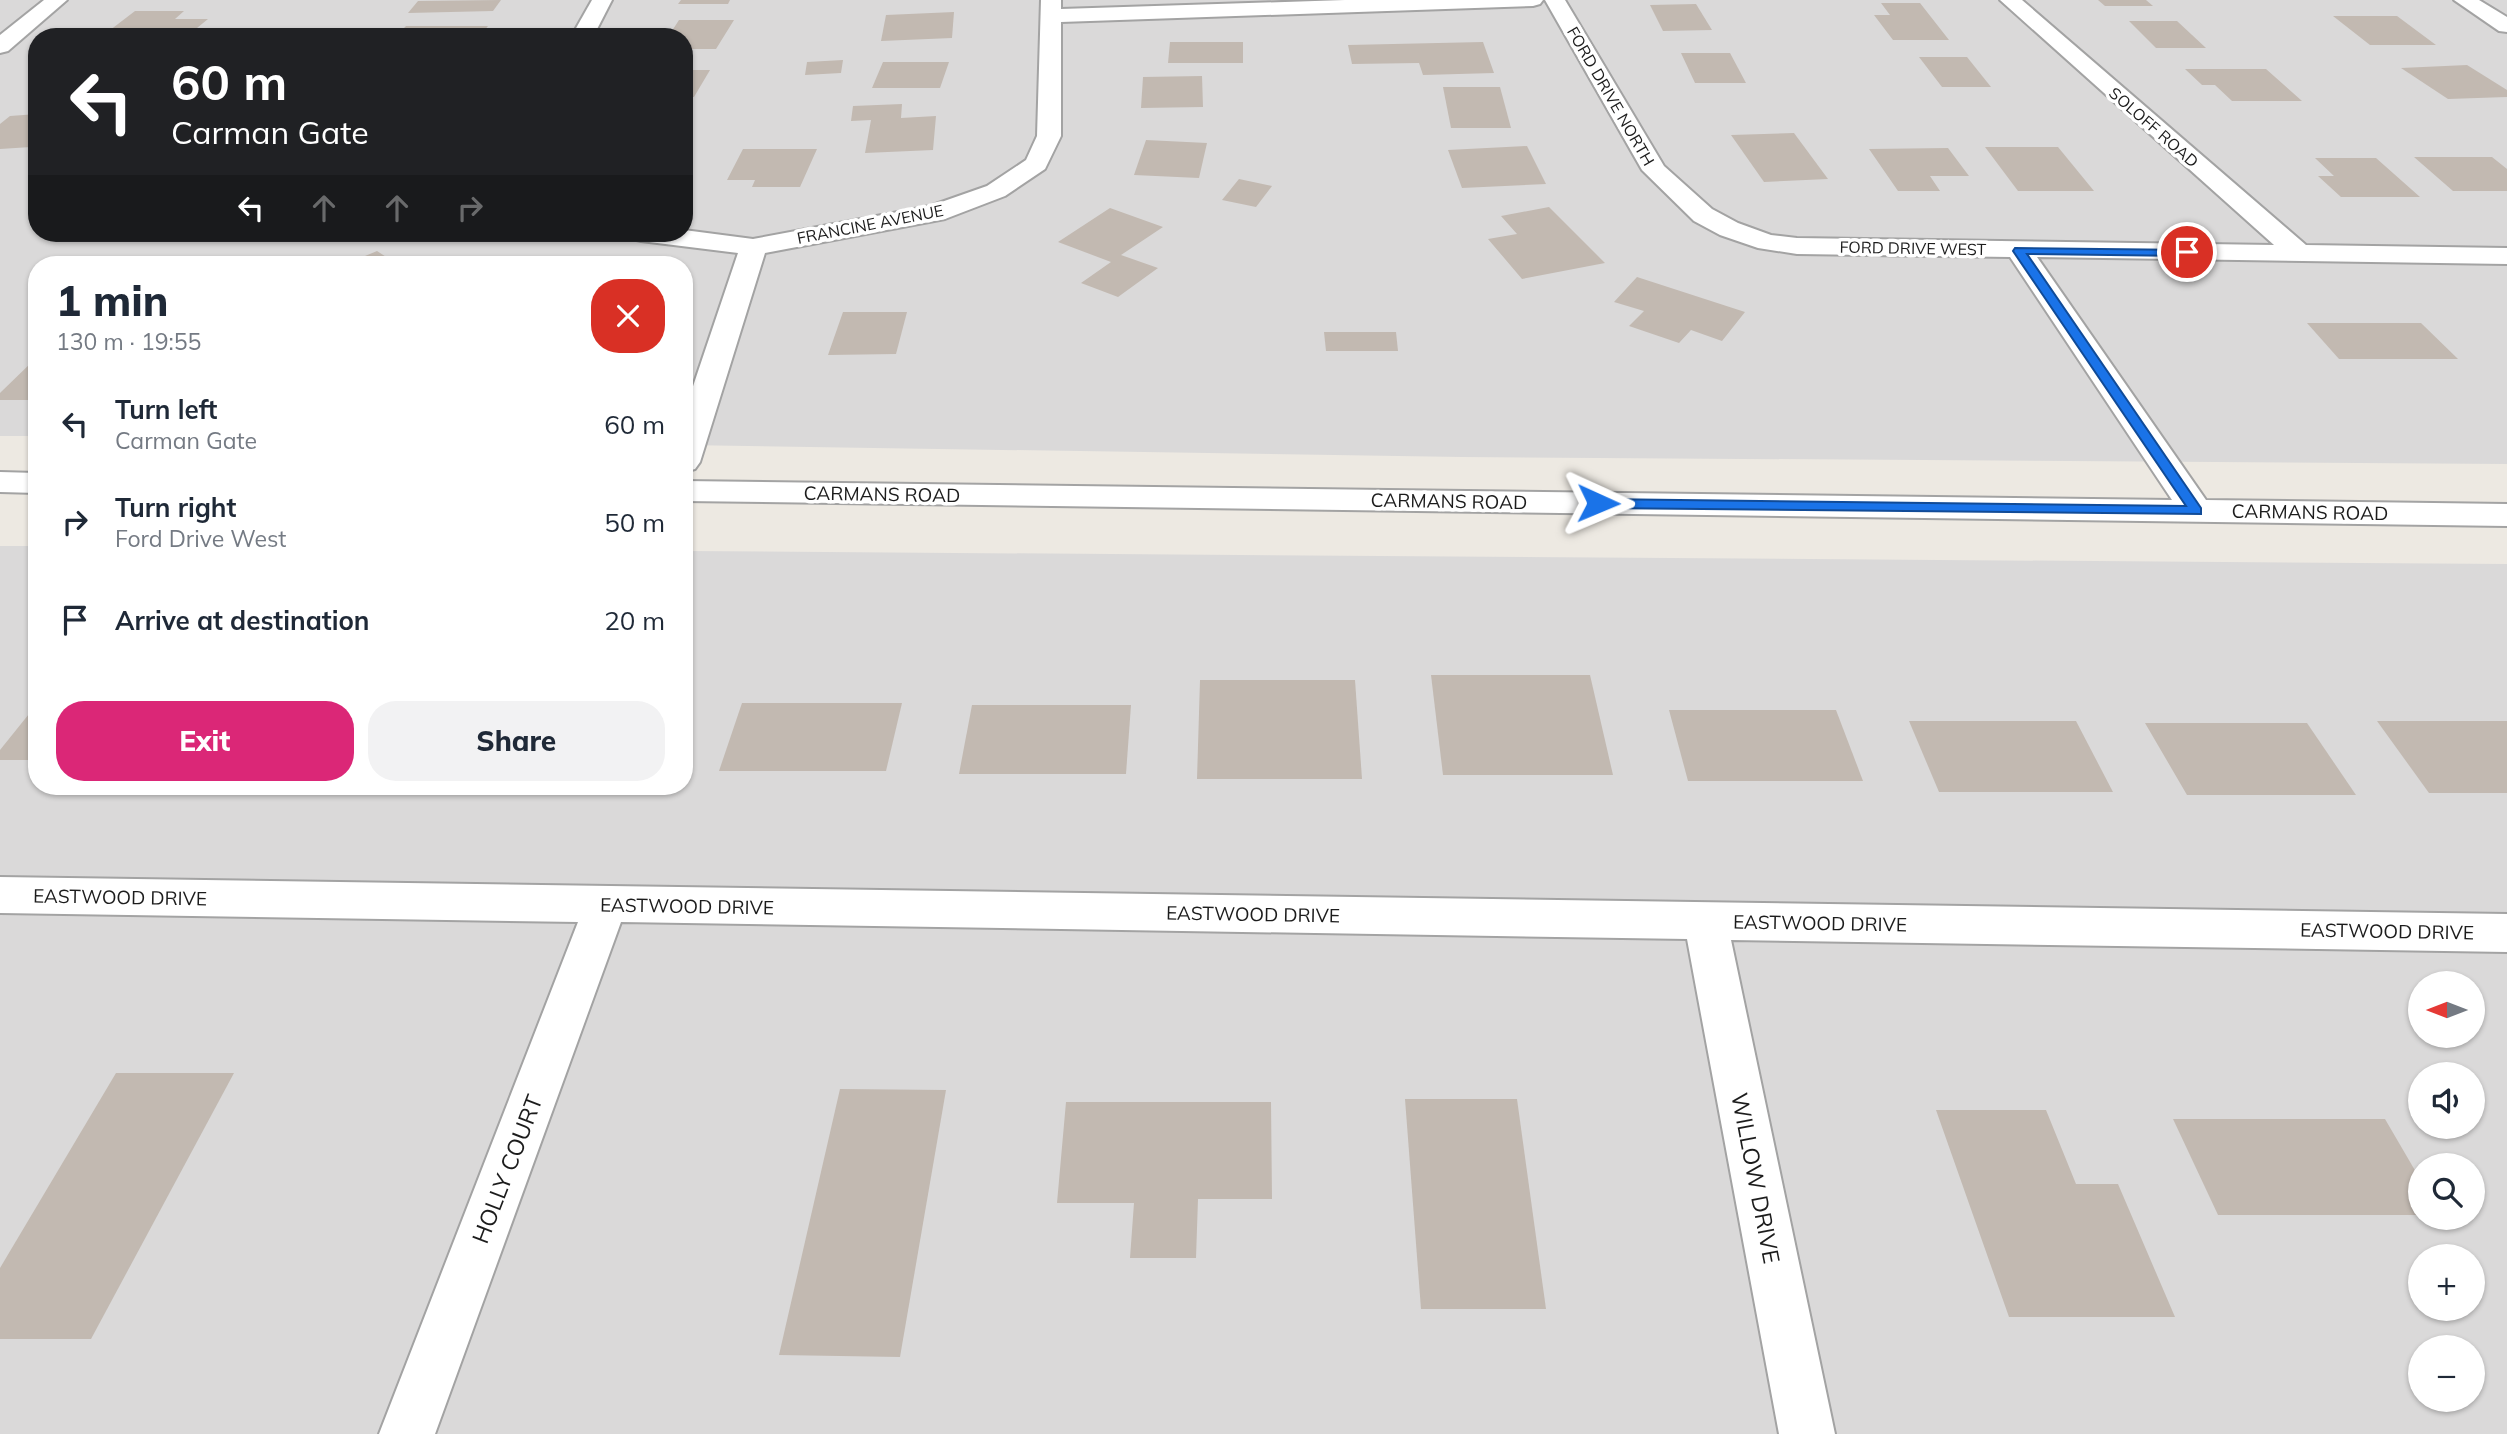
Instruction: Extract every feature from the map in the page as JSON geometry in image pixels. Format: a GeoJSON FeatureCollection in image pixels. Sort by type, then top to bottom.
{"type":"FeatureCollection","features":[{"type":"Feature","properties":{"kind":"street"},"geometry":{"type":"LineString","coordinates":[[0,46],[57,0]]}},
{"type":"Feature","properties":{"kind":"street"},"geometry":{"type":"LineString","coordinates":[[587,28],[602,0]]}},
{"type":"Feature","properties":{"kind":"street"},"geometry":{"type":"LineString","coordinates":[[1051,8],[1533,0]]}},
{"type":"Feature","properties":{"kind":"street","name":"FORD DRIVE NORTH"},"geometry":{"type":"LineString","coordinates":[[1555,0],[1654,170],[1703,215]]}},
{"type":"Feature","properties":{"kind":"street","name":"SOLOFF ROAD"},"geometry":{"type":"LineString","coordinates":[[2010,0],[2299,253]]}},
{"type":"Feature","properties":{"kind":"street"},"geometry":{"type":"LineString","coordinates":[[2464,0],[2507,26]]}},
{"type":"Feature","properties":{"kind":"street","name":"FRANCINE AVENUE"},"geometry":{"type":"LineString","coordinates":[[693,240],[753,247],[936,213],[996,191],[1036,164],[1049,136],[1051,8]]}},
{"type":"Feature","properties":{"kind":"street","name":"FORD DRIVE WEST"},"geometry":{"type":"LineString","coordinates":[[1703,215],[1729,229],[1768,242],[1787,245],[2019,251],[2507,256]]}},
{"type":"Feature","properties":{"kind":"street"},"geometry":{"type":"LineString","coordinates":[[693,434],[753,247]]}},
{"type":"Feature","properties":{"kind":"street"},"geometry":{"type":"LineString","coordinates":[[2019,251],[2196,511]]}},
{"type":"Feature","properties":{"kind":"street"},"geometry":{"type":"LineString","coordinates":[[0,482],[28,483]]}},
{"type":"Feature","properties":{"kind":"street","name":"CARMANS ROAD"},"geometry":{"type":"LineString","coordinates":[[693,491],[2507,515]]}},
{"type":"Feature","properties":{"kind":"street","name":"EASTWOOD DRIVE"},"geometry":{"type":"LineString","coordinates":[[0,895],[2507,933]]}},
{"type":"Feature","properties":{"kind":"street","name":"HOLLY COURT"},"geometry":{"type":"LineString","coordinates":[[407,1434],[606,904]]}},
{"type":"Feature","properties":{"kind":"street","name":"WILLOW DRIVE"},"geometry":{"type":"LineString","coordinates":[[1705,921],[1807,1434]]}},
{"type":"Feature","properties":{"kind":"shaded area"},"geometry":{"type":"Polygon","coordinates":[[[0,0],[2507,0],[2507,464],[1462,457],[693,445],[693,256],[28,256],[28,436],[0,436],[0,0]]]}},
{"type":"Feature","properties":{"kind":"shaded area"},"geometry":{"type":"Polygon","coordinates":[[[0,546],[28,546],[28,795],[693,795],[693,551],[2507,564],[2507,1434],[0,1434],[0,546]]]}},
{"type":"Feature","properties":{"kind":"building"},"geometry":{"type":"Polygon","coordinates":[[[501,0],[493,11],[408,13],[418,1],[501,0]]]}},
{"type":"Feature","properties":{"kind":"building"},"geometry":{"type":"Polygon","coordinates":[[[681,0],[730,0],[728,4],[678,4],[681,0]]]}},
{"type":"Feature","properties":{"kind":"building"},"geometry":{"type":"Polygon","coordinates":[[[2098,0],[2146,0],[2153,6],[2105,6],[2098,0]]]}},
{"type":"Feature","properties":{"kind":"building"},"geometry":{"type":"Polygon","coordinates":[[[1881,3],[1920,3],[1949,40],[1893,40],[1874,15],[1890,15],[1881,3]]]}},
{"type":"Feature","properties":{"kind":"building"},"geometry":{"type":"Polygon","coordinates":[[[1696,4],[1712,30],[1663,31],[1650,5],[1696,4]]]}},
{"type":"Feature","properties":{"kind":"building"},"geometry":{"type":"Polygon","coordinates":[[[135,11],[184,11],[175,19],[208,19],[197,28],[113,28],[135,11]]]}},
{"type":"Feature","properties":{"kind":"building"},"geometry":{"type":"Polygon","coordinates":[[[954,12],[952,38],[881,41],[886,15],[954,12]]]}},
{"type":"Feature","properties":{"kind":"building"},"geometry":{"type":"Polygon","coordinates":[[[2333,16],[2397,16],[2436,45],[2370,45],[2333,16]]]}},
{"type":"Feature","properties":{"kind":"building"},"geometry":{"type":"Polygon","coordinates":[[[679,20],[734,20],[716,49],[693,49],[693,28],[674,28],[679,20]]]}},
{"type":"Feature","properties":{"kind":"building"},"geometry":{"type":"Polygon","coordinates":[[[2129,21],[2177,21],[2206,48],[2156,48],[2129,21]]]}},
{"type":"Feature","properties":{"kind":"building"},"geometry":{"type":"Polygon","coordinates":[[[406,26],[488,26],[486,28],[404,28],[406,26]]]}},
{"type":"Feature","properties":{"kind":"building"},"geometry":{"type":"Polygon","coordinates":[[[1170,42],[1243,42],[1243,63],[1168,63],[1170,42]]]}},
{"type":"Feature","properties":{"kind":"building"},"geometry":{"type":"Polygon","coordinates":[[[1483,42],[1494,73],[1423,75],[1419,63],[1352,64],[1348,45],[1483,42]]]}},
{"type":"Feature","properties":{"kind":"building"},"geometry":{"type":"Polygon","coordinates":[[[1681,53],[1730,53],[1746,83],[1695,83],[1681,53]]]}},
{"type":"Feature","properties":{"kind":"building"},"geometry":{"type":"Polygon","coordinates":[[[1919,57],[1967,57],[1991,87],[1942,87],[1919,57]]]}},
{"type":"Feature","properties":{"kind":"building"},"geometry":{"type":"Polygon","coordinates":[[[843,60],[841,73],[805,75],[807,62],[843,60]]]}},
{"type":"Feature","properties":{"kind":"building"},"geometry":{"type":"Polygon","coordinates":[[[883,62],[949,62],[940,88],[872,88],[883,62]]]}},
{"type":"Feature","properties":{"kind":"building"},"geometry":{"type":"Polygon","coordinates":[[[2467,65],[2507,90],[2507,97],[2448,99],[2401,68],[2467,65]]]}},
{"type":"Feature","properties":{"kind":"building"},"geometry":{"type":"Polygon","coordinates":[[[2185,69],[2266,69],[2302,101],[2232,101],[2215,85],[2202,85],[2185,69]]]}},
{"type":"Feature","properties":{"kind":"building"},"geometry":{"type":"Polygon","coordinates":[[[693,70],[710,70],[694,97],[693,70]]]}},
{"type":"Feature","properties":{"kind":"building"},"geometry":{"type":"Polygon","coordinates":[[[1202,76],[1203,107],[1141,108],[1143,77],[1202,76]]]}},
{"type":"Feature","properties":{"kind":"building"},"geometry":{"type":"Polygon","coordinates":[[[1443,87],[1500,87],[1511,128],[1451,128],[1443,87]]]}},
{"type":"Feature","properties":{"kind":"building"},"geometry":{"type":"Polygon","coordinates":[[[902,104],[901,118],[936,116],[933,150],[865,153],[871,120],[851,121],[853,106],[902,104]]]}},
{"type":"Feature","properties":{"kind":"building"},"geometry":{"type":"Polygon","coordinates":[[[28,115],[28,147],[0,149],[0,124],[10,116],[28,115]]]}},
{"type":"Feature","properties":{"kind":"building"},"geometry":{"type":"Polygon","coordinates":[[[1794,133],[1828,179],[1764,182],[1731,135],[1794,133]]]}},
{"type":"Feature","properties":{"kind":"building"},"geometry":{"type":"Polygon","coordinates":[[[1146,140],[1207,143],[1199,178],[1134,175],[1146,140]]]}},
{"type":"Feature","properties":{"kind":"building"},"geometry":{"type":"Polygon","coordinates":[[[1527,146],[1546,184],[1462,188],[1448,150],[1527,146]]]}},
{"type":"Feature","properties":{"kind":"building"},"geometry":{"type":"Polygon","coordinates":[[[1985,147],[2058,147],[2094,191],[2018,191],[1985,147]]]}},
{"type":"Feature","properties":{"kind":"building"},"geometry":{"type":"Polygon","coordinates":[[[1948,148],[1969,176],[1930,176],[1940,191],[1898,191],[1869,149],[1948,148]]]}},
{"type":"Feature","properties":{"kind":"building"},"geometry":{"type":"Polygon","coordinates":[[[743,149],[817,149],[800,187],[752,187],[755,180],[727,180],[743,149]]]}},
{"type":"Feature","properties":{"kind":"building"},"geometry":{"type":"Polygon","coordinates":[[[2414,157],[2492,157],[2507,169],[2507,191],[2453,191],[2414,157]]]}},
{"type":"Feature","properties":{"kind":"building"},"geometry":{"type":"Polygon","coordinates":[[[2315,158],[2376,158],[2420,197],[2341,197],[2318,176],[2334,176],[2315,158]]]}},
{"type":"Feature","properties":{"kind":"building"},"geometry":{"type":"Polygon","coordinates":[[[1239,179],[1272,186],[1256,207],[1222,200],[1239,179]]]}},
{"type":"Feature","properties":{"kind":"building"},"geometry":{"type":"Polygon","coordinates":[[[1549,207],[1605,263],[1522,279],[1488,239],[1517,234],[1501,216],[1549,207]]]}},
{"type":"Feature","properties":{"kind":"building"},"geometry":{"type":"Polygon","coordinates":[[[1110,208],[1163,227],[1121,255],[1158,268],[1118,297],[1081,283],[1111,262],[1058,242],[1110,208]]]}},
{"type":"Feature","properties":{"kind":"building"},"geometry":{"type":"Polygon","coordinates":[[[377,251],[385,256],[365,256],[377,251]]]}},
{"type":"Feature","properties":{"kind":"building"},"geometry":{"type":"Polygon","coordinates":[[[1637,277],[1745,312],[1722,341],[1691,330],[1679,343],[1629,326],[1644,311],[1614,302],[1637,277]]]}},
{"type":"Feature","properties":{"kind":"building"},"geometry":{"type":"Polygon","coordinates":[[[843,312],[907,312],[896,354],[828,355],[843,312]]]}},
{"type":"Feature","properties":{"kind":"building"},"geometry":{"type":"Polygon","coordinates":[[[2307,323],[2421,323],[2458,359],[2339,359],[2307,323]]]}},
{"type":"Feature","properties":{"kind":"building"},"geometry":{"type":"Polygon","coordinates":[[[1324,332],[1396,332],[1398,351],[1326,351],[1324,332]]]}},
{"type":"Feature","properties":{"kind":"building"},"geometry":{"type":"Polygon","coordinates":[[[28,366],[28,400],[0,400],[0,393],[28,366]]]}},
{"type":"Feature","properties":{"kind":"building"},"geometry":{"type":"Polygon","coordinates":[[[1431,675],[1590,675],[1613,775],[1443,775],[1431,675]]]}},
{"type":"Feature","properties":{"kind":"building"},"geometry":{"type":"Polygon","coordinates":[[[1200,680],[1355,680],[1362,779],[1197,779],[1200,680]]]}},
{"type":"Feature","properties":{"kind":"building"},"geometry":{"type":"Polygon","coordinates":[[[742,703],[902,703],[886,771],[719,771],[742,703]]]}},
{"type":"Feature","properties":{"kind":"building"},"geometry":{"type":"Polygon","coordinates":[[[972,705],[1131,705],[1126,774],[959,774],[972,705]]]}},
{"type":"Feature","properties":{"kind":"building"},"geometry":{"type":"Polygon","coordinates":[[[1669,710],[1836,710],[1863,781],[1688,781],[1669,710]]]}},
{"type":"Feature","properties":{"kind":"building"},"geometry":{"type":"Polygon","coordinates":[[[28,715],[28,760],[0,760],[0,750],[28,715]]]}},
{"type":"Feature","properties":{"kind":"building"},"geometry":{"type":"Polygon","coordinates":[[[1909,721],[2076,721],[2113,792],[1939,792],[1909,721]]]}},
{"type":"Feature","properties":{"kind":"building"},"geometry":{"type":"Polygon","coordinates":[[[2377,721],[2507,721],[2507,793],[2429,793],[2377,721]]]}},
{"type":"Feature","properties":{"kind":"building"},"geometry":{"type":"Polygon","coordinates":[[[2145,723],[2307,723],[2356,795],[2187,795],[2145,723]]]}},
{"type":"Feature","properties":{"kind":"building"},"geometry":{"type":"Polygon","coordinates":[[[116,1073],[234,1073],[91,1339],[0,1339],[0,1268],[116,1073]]]}},
{"type":"Feature","properties":{"kind":"building"},"geometry":{"type":"Polygon","coordinates":[[[840,1089],[946,1090],[900,1357],[779,1355],[840,1089]]]}},
{"type":"Feature","properties":{"kind":"building"},"geometry":{"type":"Polygon","coordinates":[[[1405,1099],[1517,1099],[1546,1309],[1421,1309],[1405,1099]]]}},
{"type":"Feature","properties":{"kind":"building"},"geometry":{"type":"Polygon","coordinates":[[[1066,1102],[1271,1102],[1272,1199],[1198,1199],[1196,1258],[1130,1258],[1134,1203],[1057,1203],[1066,1102]]]}},
{"type":"Feature","properties":{"kind":"building"},"geometry":{"type":"Polygon","coordinates":[[[1936,1110],[2046,1110],[2076,1184],[2118,1184],[2175,1317],[2009,1317],[1936,1110]]]}},
{"type":"Feature","properties":{"kind":"building"},"geometry":{"type":"Polygon","coordinates":[[[2173,1119],[2385,1119],[2408,1158],[2408,1215],[2218,1215],[2173,1119]]]}},
{"type":"Feature","properties":{"kind":"route"},"geometry":{"type":"LineString","coordinates":[[1598,503],[2196,511],[2019,251],[2187,252]]}}]}
